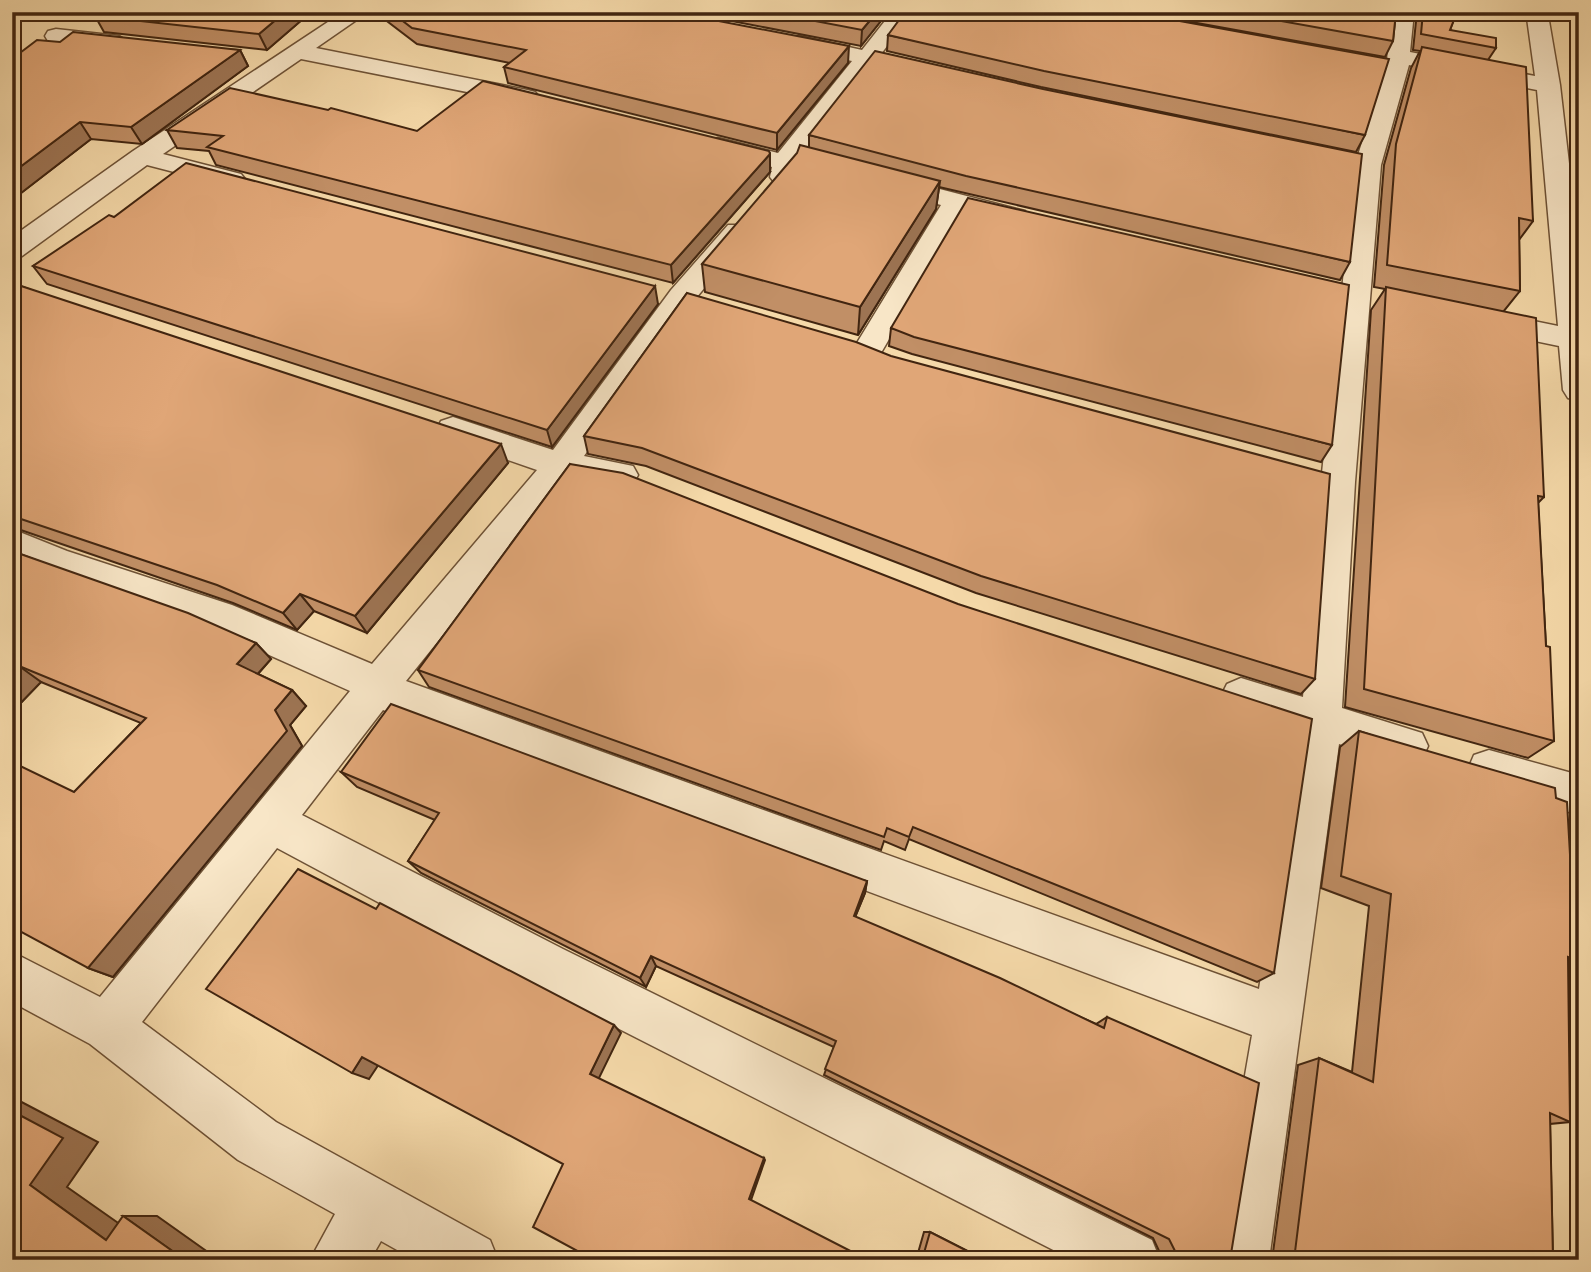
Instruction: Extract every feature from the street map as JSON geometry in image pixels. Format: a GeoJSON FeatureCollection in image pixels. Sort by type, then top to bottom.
{"type":"FeatureCollection","features":[{"type":"Feature","properties":{"kind":"street"},"geometry":{"type":"LineString","coordinates":[[12,250],[142,156],[358,12]]}},
{"type":"Feature","properties":{"kind":"street"},"geometry":{"type":"LineString","coordinates":[[107,1027],[379,685],[560,465],[668,294],[786,174],[784,162],[903,12]]}},
{"type":"Feature","properties":{"kind":"street"},"geometry":{"type":"LineString","coordinates":[[1241,1260],[1279,1021],[1321,722],[1325,479],[1371,299],[1368,165],[1398,62],[1403,12]]}},
{"type":"Feature","properties":{"kind":"street"},"geometry":{"type":"LineString","coordinates":[[1532,12],[1537,15],[1548,85],[1579,390]]}},
{"type":"Feature","properties":{"kind":"street"},"geometry":{"type":"LineString","coordinates":[[56,36],[135,45]]}},
{"type":"Feature","properties":{"kind":"street"},"geometry":{"type":"LineString","coordinates":[[779,40],[869,57],[948,76]]}},
{"type":"Feature","properties":{"kind":"street"},"geometry":{"type":"LineString","coordinates":[[242,57],[289,56],[549,103]]}},
{"type":"Feature","properties":{"kind":"street"},"geometry":{"type":"LineString","coordinates":[[1370,64],[1398,62],[1548,85]]}},
{"type":"Feature","properties":{"kind":"street"},"geometry":{"type":"LineString","coordinates":[[692,139],[784,162],[807,161],[956,203],[1036,222]]}},
{"type":"Feature","properties":{"kind":"street"},"geometry":{"type":"LineString","coordinates":[[1289,149],[1368,165]]}},
{"type":"Feature","properties":{"kind":"street"},"geometry":{"type":"LineString","coordinates":[[142,156],[264,188]]}},
{"type":"Feature","properties":{"kind":"street"},"geometry":{"type":"LineString","coordinates":[[866,352],[956,203]]}},
{"type":"Feature","properties":{"kind":"street"},"geometry":{"type":"LineString","coordinates":[[1331,290],[1371,299]]}},
{"type":"Feature","properties":{"kind":"street"},"geometry":{"type":"LineString","coordinates":[[668,294],[716,307]]}},
{"type":"Feature","properties":{"kind":"street"},"geometry":{"type":"LineString","coordinates":[[1465,317],[1575,340]]}},
{"type":"Feature","properties":{"kind":"street"},"geometry":{"type":"LineString","coordinates":[[417,417],[560,465],[633,477],[659,487]]}},
{"type":"Feature","properties":{"kind":"street"},"geometry":{"type":"LineString","coordinates":[[12,543],[55,562],[219,616],[379,685],[400,699],[1279,1021]]}},
{"type":"Feature","properties":{"kind":"street"},"geometry":{"type":"LineString","coordinates":[[1216,688],[1321,722],[1579,795]]}},
{"type":"Feature","properties":{"kind":"street"},"geometry":{"type":"LineString","coordinates":[[271,821],[546,966],[1132,1260]]}},
{"type":"Feature","properties":{"kind":"street"},"geometry":{"type":"LineString","coordinates":[[12,976],[107,1027],[257,1141],[470,1260]]}},
{"type":"Feature","properties":{"kind":"street"},"geometry":{"type":"LineString","coordinates":[[338,1260],[371,1206]]}},
{"type":"Feature","properties":{"kind":"building"},"geometry":{"type":"Polygon","coordinates":[[[99,12],[285,12],[259,34],[95,16],[99,12]]]}},
{"type":"Feature","properties":{"kind":"building"},"geometry":{"type":"Polygon","coordinates":[[[391,12],[672,12],[849,46],[777,133],[504,67],[526,50],[412,28],[391,12]]]}},
{"type":"Feature","properties":{"kind":"building"},"geometry":{"type":"Polygon","coordinates":[[[768,12],[877,12],[862,30],[768,12]]]}},
{"type":"Feature","properties":{"kind":"building"},"geometry":{"type":"Polygon","coordinates":[[[905,12],[1130,12],[1389,59],[1365,135],[1044,71],[888,35],[905,12]]]}},
{"type":"Feature","properties":{"kind":"building"},"geometry":{"type":"Polygon","coordinates":[[[1231,12],[1396,12],[1393,41],[1231,12]]]}},
{"type":"Feature","properties":{"kind":"building"},"geometry":{"type":"Polygon","coordinates":[[[1423,12],[1457,12],[1450,30],[1496,38],[1496,48],[1421,34],[1423,12]]]}},
{"type":"Feature","properties":{"kind":"building"},"geometry":{"type":"Polygon","coordinates":[[[73,32],[240,50],[131,127],[80,122],[12,173],[12,59],[37,40],[60,42],[73,32]]]}},
{"type":"Feature","properties":{"kind":"building"},"geometry":{"type":"Polygon","coordinates":[[[1422,47],[1526,67],[1533,221],[1519,218],[1520,291],[1387,265],[1396,144],[1422,47]]]}},
{"type":"Feature","properties":{"kind":"building"},"geometry":{"type":"Polygon","coordinates":[[[875,51],[1043,89],[1362,154],[1350,262],[966,176],[809,135],[875,51]]]}},
{"type":"Feature","properties":{"kind":"building"},"geometry":{"type":"Polygon","coordinates":[[[483,81],[769,151],[770,154],[671,265],[207,147],[223,136],[167,130],[230,88],[328,110],[331,108],[417,131],[483,81]]]}},
{"type":"Feature","properties":{"kind":"building"},"geometry":{"type":"Polygon","coordinates":[[[800,145],[940,181],[860,307],[702,264],[797,153],[800,145]]]}},
{"type":"Feature","properties":{"kind":"building"},"geometry":{"type":"Polygon","coordinates":[[[186,163],[655,286],[547,430],[33,266],[109,215],[114,217],[186,163]]]}},
{"type":"Feature","properties":{"kind":"building"},"geometry":{"type":"Polygon","coordinates":[[[968,198],[1349,285],[1332,445],[914,337],[891,328],[968,198]]]}},
{"type":"Feature","properties":{"kind":"building"},"geometry":{"type":"Polygon","coordinates":[[[12,283],[501,444],[355,616],[300,594],[283,613],[217,585],[12,516],[12,283]]]}},
{"type":"Feature","properties":{"kind":"building"},"geometry":{"type":"Polygon","coordinates":[[[1386,287],[1536,318],[1544,497],[1538,496],[1546,646],[1550,647],[1554,741],[1364,689],[1386,287]]]}},
{"type":"Feature","properties":{"kind":"building"},"geometry":{"type":"Polygon","coordinates":[[[687,293],[856,342],[891,356],[1330,474],[1315,679],[981,576],[642,448],[584,436],[687,293]]]}},
{"type":"Feature","properties":{"kind":"building"},"geometry":{"type":"Polygon","coordinates":[[[570,464],[623,473],[958,604],[1312,719],[1274,973],[913,827],[909,837],[887,828],[884,837],[418,670],[570,464]]]}},
{"type":"Feature","properties":{"kind":"building"},"geometry":{"type":"Polygon","coordinates":[[[12,551],[188,613],[256,643],[237,664],[292,690],[275,710],[287,731],[88,968],[12,927],[12,762],[74,792],[146,718],[19,666],[12,673],[12,551]]]}},
{"type":"Feature","properties":{"kind":"building"},"geometry":{"type":"Polygon","coordinates":[[[391,704],[867,881],[854,916],[1000,978],[1104,1028],[1107,1017],[1259,1083],[1230,1260],[1187,1260],[1177,1255],[1169,1239],[825,1069],[836,1041],[651,956],[640,978],[408,861],[439,813],[341,772],[391,704]]]}},
{"type":"Feature","properties":{"kind":"building"},"geometry":{"type":"Polygon","coordinates":[[[1359,731],[1555,788],[1556,798],[1567,802],[1576,960],[1568,957],[1570,1122],[1550,1113],[1553,1260],[1294,1260],[1319,1058],[1373,1082],[1391,894],[1341,876],[1359,731]]]}},
{"type":"Feature","properties":{"kind":"building"},"geometry":{"type":"Polygon","coordinates":[[[298,869],[376,909],[380,903],[614,1025],[590,1074],[764,1158],[749,1199],[868,1260],[594,1260],[533,1227],[563,1164],[362,1057],[352,1073],[206,989],[298,869]]]}},
{"type":"Feature","properties":{"kind":"building"},"geometry":{"type":"Polygon","coordinates":[[[12,1111],[63,1138],[30,1185],[106,1240],[123,1216],[185,1260],[12,1260],[12,1111]]]}},
{"type":"Feature","properties":{"kind":"building"},"geometry":{"type":"Polygon","coordinates":[[[930,1232],[985,1260],[922,1260],[930,1232]]]}}]}
